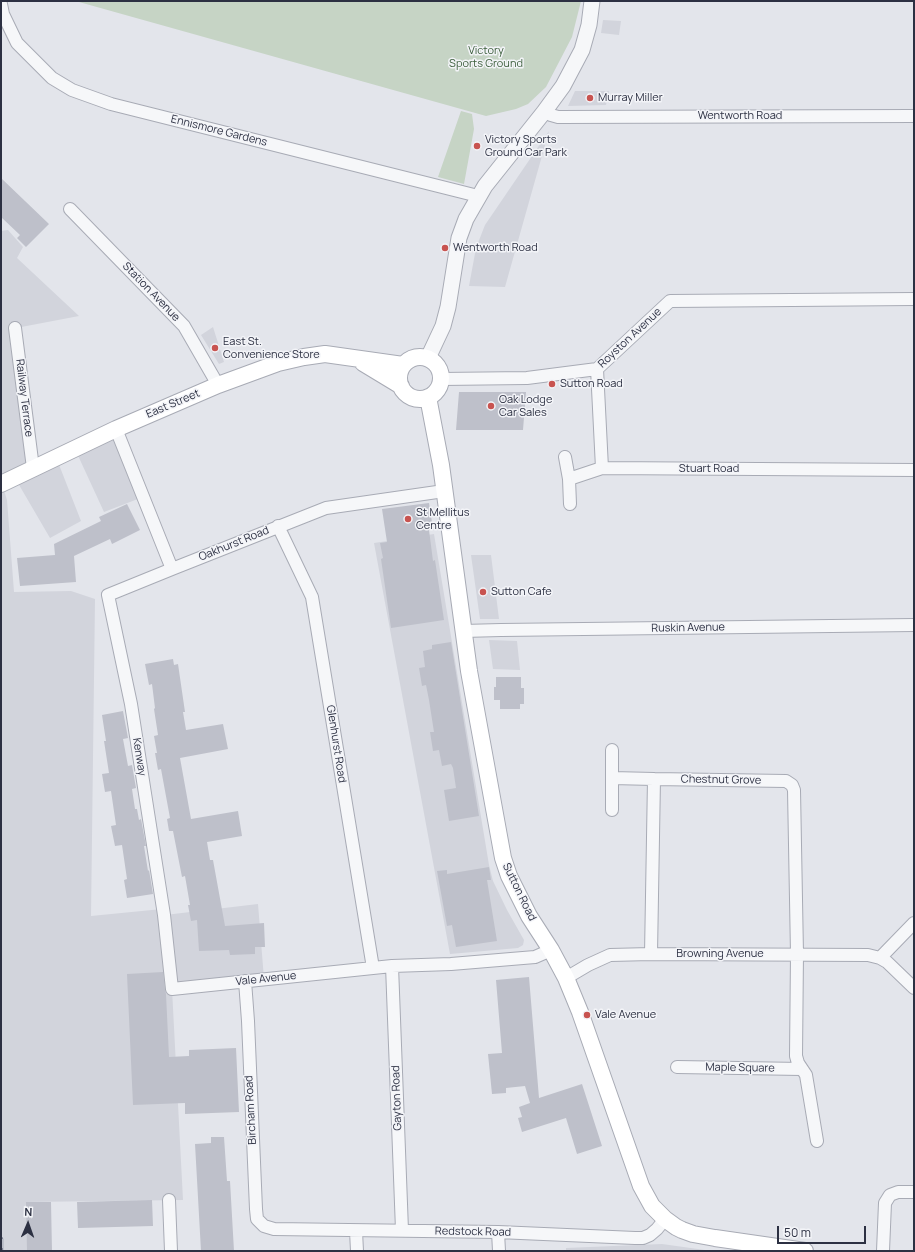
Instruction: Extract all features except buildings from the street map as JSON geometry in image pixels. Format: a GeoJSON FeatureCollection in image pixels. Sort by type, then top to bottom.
{"type":"FeatureCollection","features":[{"type":"Feature","properties":{"kind":"main road","name":"East Street"},"geometry":{"type":"LineString","coordinates":[[1,484],[116,429],[218,385],[278,363],[325,354],[403,365]]}},
{"type":"Feature","properties":{"kind":"main road","name":"East Street"},"geometry":{"type":"LineString","coordinates":[[354,358],[401,386]]}},
{"type":"Feature","properties":{"kind":"main road"},"geometry":{"type":"LineString","coordinates":[[414,358],[428,358],[438,367],[440,373],[441,379],[437,390],[428,397],[420,398],[412,397],[405,392],[399,379],[400,371],[403,365],[408,360],[414,358]]}},
{"type":"Feature","properties":{"kind":"main road","name":"Sutton Road"},"geometry":{"type":"LineString","coordinates":[[428,397],[438,444],[463,631],[476,712],[503,858],[509,876],[529,916],[551,950],[566,978],[580,1012],[641,1186],[652,1206],[665,1219],[676,1227],[693,1234],[805,1251]]}},
{"type":"Feature","properties":{"kind":"street"},"geometry":{"type":"LineString","coordinates":[[428,358],[443,326],[447,313],[459,238],[466,219],[485,186],[563,86],[582,50],[589,25],[592,1]]}},
{"type":"Feature","properties":{"kind":"street","name":"Ennismore Gardens"},"geometry":{"type":"LineString","coordinates":[[1,4],[3,14],[17,43],[52,78],[72,90],[111,104],[478,196]]}},
{"type":"Feature","properties":{"kind":"street","name":"Wentworth Road"},"geometry":{"type":"LineString","coordinates":[[544,112],[558,117],[914,116]]}},
{"type":"Feature","properties":{"kind":"street","name":"Station Avenue"},"geometry":{"type":"LineString","coordinates":[[70,209],[184,326],[218,385]]}},
{"type":"Feature","properties":{"kind":"street","name":"Royston Avenue"},"geometry":{"type":"LineString","coordinates":[[441,379],[528,378],[597,369],[670,301],[914,299]]}},
{"type":"Feature","properties":{"kind":"street","name":"Railway Terrace"},"geometry":{"type":"LineString","coordinates":[[15,328],[33,468]]}},
{"type":"Feature","properties":{"kind":"street"},"geometry":{"type":"LineString","coordinates":[[597,369],[602,468]]}},
{"type":"Feature","properties":{"kind":"street"},"geometry":{"type":"LineString","coordinates":[[116,429],[172,569]]}},
{"type":"Feature","properties":{"kind":"street"},"geometry":{"type":"LineString","coordinates":[[565,458],[569,478],[570,504]]}},
{"type":"Feature","properties":{"kind":"street","name":"Stuart Road"},"geometry":{"type":"LineString","coordinates":[[569,478],[602,468],[914,470]]}},
{"type":"Feature","properties":{"kind":"street","name":"Oakhurst Road"},"geometry":{"type":"LineString","coordinates":[[172,569],[326,508],[444,491]]}},
{"type":"Feature","properties":{"kind":"street","name":"Glenhurst Road"},"geometry":{"type":"LineString","coordinates":[[278,526],[312,597],[373,968]]}},
{"type":"Feature","properties":{"kind":"street","name":"Kenway"},"geometry":{"type":"LineString","coordinates":[[172,569],[108,595],[131,704],[164,915],[172,989]]}},
{"type":"Feature","properties":{"kind":"street","name":"Ruskin Avenue"},"geometry":{"type":"LineString","coordinates":[[463,631],[914,625]]}},
{"type":"Feature","properties":{"kind":"street"},"geometry":{"type":"LineString","coordinates":[[612,750],[612,810]]}},
{"type":"Feature","properties":{"kind":"street"},"geometry":{"type":"LineString","coordinates":[[612,778],[654,779],[651,954]]}},
{"type":"Feature","properties":{"kind":"street","name":"Chestnut Grove"},"geometry":{"type":"LineString","coordinates":[[654,779],[786,781],[792,785],[794,790],[797,954]]}},
{"type":"Feature","properties":{"kind":"street"},"geometry":{"type":"LineString","coordinates":[[880,958],[914,923]]}},
{"type":"Feature","properties":{"kind":"street","name":"Vale Avenue"},"geometry":{"type":"LineString","coordinates":[[172,989],[392,966],[451,964],[535,957],[551,950]]}},
{"type":"Feature","properties":{"kind":"street"},"geometry":{"type":"LineString","coordinates":[[797,954],[796,1056],[798,1063],[806,1075],[817,1141]]}},
{"type":"Feature","properties":{"kind":"street","name":"Browning Avenue"},"geometry":{"type":"LineString","coordinates":[[566,978],[588,965],[610,955],[868,955],[880,958],[887,962],[914,988]]}},
{"type":"Feature","properties":{"kind":"street","name":"Gayton Road"},"geometry":{"type":"LineString","coordinates":[[392,966],[402,1230]]}},
{"type":"Feature","properties":{"kind":"street","name":"Bircham Road"},"geometry":{"type":"LineString","coordinates":[[246,981],[257,1219],[264,1226],[274,1229]]}},
{"type":"Feature","properties":{"kind":"street","name":"Maple Square"},"geometry":{"type":"LineString","coordinates":[[677,1067],[802,1069]]}},
{"type":"Feature","properties":{"kind":"street"},"geometry":{"type":"LineString","coordinates":[[883,1251],[885,1203],[890,1195],[898,1192],[914,1192]]}},
{"type":"Feature","properties":{"kind":"street"},"geometry":{"type":"LineString","coordinates":[[169,1200],[171,1251]]}},
{"type":"Feature","properties":{"kind":"street","name":"Redstock Road"},"geometry":{"type":"LineString","coordinates":[[274,1229],[498,1232],[643,1238],[650,1235],[657,1229],[665,1219]]}},
{"type":"Feature","properties":{"kind":"street"},"geometry":{"type":"LineString","coordinates":[[356,1231],[357,1251]]}},
{"type":"Feature","properties":{"kind":"street"},"geometry":{"type":"LineString","coordinates":[[498,1232],[499,1251]]}},
{"type":"Feature","properties":{"kind":"shaded area"},"geometry":{"type":"Polygon","coordinates":[[[603,20],[621,21],[619,35],[601,33],[603,20]]]}},
{"type":"Feature","properties":{"kind":"shaded area","name":"Murray Miller"},"geometry":{"type":"Polygon","coordinates":[[[575,91],[609,91],[606,105],[568,106],[575,91]]]}},
{"type":"Feature","properties":{"kind":"shaded area"},"geometry":{"type":"Polygon","coordinates":[[[549,131],[505,287],[469,286],[476,248],[485,225],[549,131]]]}},
{"type":"Feature","properties":{"kind":"shaded area"},"geometry":{"type":"Polygon","coordinates":[[[8,230],[23,247],[17,258],[79,316],[16,328],[33,468],[56,457],[81,521],[50,538],[15,478],[2,484],[7,500],[14,592],[71,591],[95,599],[91,916],[162,909],[165,915],[258,904],[264,979],[172,989],[183,1200],[27,1202],[27,1251],[1,1251],[1,231],[8,230]]]}},
{"type":"Feature","properties":{"kind":"shaded area","name":"East St. Convenience Store"},"geometry":{"type":"Polygon","coordinates":[[[213,327],[224,362],[219,364],[201,335],[213,327]]]}},
{"type":"Feature","properties":{"kind":"shaded area"},"geometry":{"type":"Polygon","coordinates":[[[116,429],[143,497],[104,512],[75,449],[116,429]]]}},
{"type":"Feature","properties":{"kind":"shaded area"},"geometry":{"type":"Polygon","coordinates":[[[434,534],[489,865],[493,881],[524,940],[523,945],[518,948],[450,954],[374,543],[434,534]]]}},
{"type":"Feature","properties":{"kind":"shaded area"},"geometry":{"type":"Polygon","coordinates":[[[471,555],[491,555],[499,619],[480,619],[471,555]]]}},
{"type":"Feature","properties":{"kind":"shaded area"},"geometry":{"type":"Polygon","coordinates":[[[489,640],[517,641],[520,670],[493,669],[489,640]]]}},
{"type":"Feature","properties":{"kind":"shaded area"},"geometry":{"type":"Polygon","coordinates":[[[662,1244],[712,1251],[566,1251],[566,1248],[662,1244]]]}},
{"type":"Feature","properties":{"kind":"green space","name":"Victory Sports Ground"},"geometry":{"type":"Polygon","coordinates":[[[79,1],[581,1],[572,37],[546,87],[528,104],[516,109],[486,116],[79,1]]]}},
{"type":"Feature","properties":{"kind":"green space"},"geometry":{"type":"Polygon","coordinates":[[[461,111],[472,114],[474,129],[464,184],[438,177],[461,111]]]}},
{"type":"Feature","properties":{"kind":"railway"},"geometry":{"type":"LineString","coordinates":[[1,1239],[1,1251]]}},
{"type":"Feature","properties":{"kind":"place","name":"Murray Miller"},"geometry":{"type":"Point","coordinates":[590,98]}},
{"type":"Feature","properties":{"kind":"place","name":"Victory Sports Ground Car Park"},"geometry":{"type":"Point","coordinates":[477,146]}},
{"type":"Feature","properties":{"kind":"place","name":"Wentworth Road"},"geometry":{"type":"Point","coordinates":[445,248]}},
{"type":"Feature","properties":{"kind":"place","name":"East St. Convenience Store"},"geometry":{"type":"Point","coordinates":[215,348]}},
{"type":"Feature","properties":{"kind":"place","name":"Sutton Road"},"geometry":{"type":"Point","coordinates":[552,384]}},
{"type":"Feature","properties":{"kind":"place","name":"Oak Lodge Car Sales"},"geometry":{"type":"Point","coordinates":[491,406]}},
{"type":"Feature","properties":{"kind":"place","name":"St Mellitus Centre"},"geometry":{"type":"Point","coordinates":[408,519]}},
{"type":"Feature","properties":{"kind":"place","name":"Sutton Cafe"},"geometry":{"type":"Point","coordinates":[483,592]}},
{"type":"Feature","properties":{"kind":"place","name":"Vale Avenue"},"geometry":{"type":"Point","coordinates":[587,1015]}}]}
